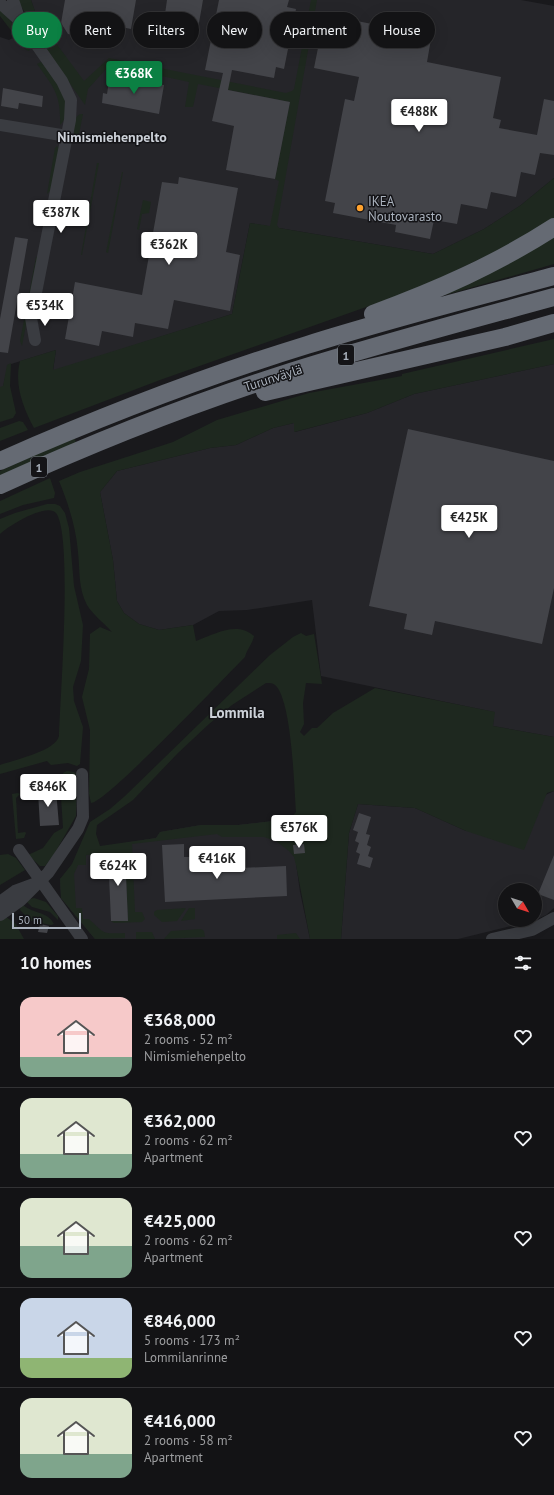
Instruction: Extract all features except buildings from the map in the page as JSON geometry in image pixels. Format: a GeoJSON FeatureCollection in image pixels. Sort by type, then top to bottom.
{"type":"FeatureCollection","features":[{"type":"Feature","properties":{"kind":"highway"},"geometry":{"type":"LineString","coordinates":[[306,345],[341,325],[411,300],[494,264],[554,228]]}},
{"type":"Feature","properties":{"kind":"highway","name":"Turunväylä"},"geometry":{"type":"LineString","coordinates":[[0,461],[68,432],[160,396],[306,345],[554,276]]}},
{"type":"Feature","properties":{"kind":"highway","name":"Turunväylä"},"geometry":{"type":"LineString","coordinates":[[0,485],[141,425],[282,375],[393,341],[554,297]]}},
{"type":"Feature","properties":{"kind":"highway"},"geometry":{"type":"LineString","coordinates":[[141,425],[170,422],[242,398],[287,386],[505,337],[554,323]]}},
{"type":"Feature","properties":{"kind":"highway"},"geometry":{"type":"LineString","coordinates":[[505,337],[533,336],[554,333]]}},
{"type":"Feature","properties":{"kind":"highway"},"geometry":{"type":"LineString","coordinates":[[0,450],[24,440],[68,432]]}},
{"type":"Feature","properties":{"kind":"highway"},"geometry":{"type":"LineString","coordinates":[[0,494],[46,472],[78,451]]}},
{"type":"Feature","properties":{"kind":"street"},"geometry":{"type":"LineString","coordinates":[[13,0],[17,12]]}},
{"type":"Feature","properties":{"kind":"street"},"geometry":{"type":"LineString","coordinates":[[0,3],[12,14]]}},
{"type":"Feature","properties":{"kind":"street"},"geometry":{"type":"LineString","coordinates":[[35,340],[31,318],[71,108],[68,92],[38,48]]}},
{"type":"Feature","properties":{"kind":"street"},"geometry":{"type":"LineString","coordinates":[[0,125],[66,136]]}},
{"type":"Feature","properties":{"kind":"street"},"geometry":{"type":"LineString","coordinates":[[0,915],[21,900],[48,873],[82,821],[84,808],[82,774]]}},
{"type":"Feature","properties":{"kind":"street"},"geometry":{"type":"LineString","coordinates":[[19,850],[82,939]]}},
{"type":"Feature","properties":{"kind":"street"},"geometry":{"type":"LineString","coordinates":[[0,902],[15,892],[40,881]]}},
{"type":"Feature","properties":{"kind":"street"},"geometry":{"type":"LineString","coordinates":[[492,939],[532,930],[554,918]]}},
{"type":"Feature","properties":{"kind":"shaded area"},"geometry":{"type":"Polygon","coordinates":[[[31,0],[521,0],[554,6],[554,178],[521,205],[484,229],[433,254],[250,223],[232,314],[53,371],[56,350],[8,365],[3,387],[0,387],[0,37],[9,40],[12,38],[12,48],[62,48],[62,12],[35,12],[31,0]]]}},
{"type":"Feature","properties":{"kind":"shaded area"},"geometry":{"type":"Polygon","coordinates":[[[554,364],[554,737],[493,726],[494,712],[321,676],[312,600],[247,610],[219,611],[193,625],[159,630],[139,624],[124,613],[117,601],[113,560],[100,492],[117,471],[210,448],[236,445],[273,428],[294,423],[295,432],[367,413],[414,394],[554,364]]]}},
{"type":"Feature","properties":{"kind":"shaded area"},"geometry":{"type":"Polygon","coordinates":[[[554,791],[554,908],[542,917],[542,883],[498,883],[498,927],[507,927],[458,939],[341,939],[349,833],[358,804],[415,808],[466,831],[554,791]]]}},
{"type":"Feature","properties":{"kind":"shaded area"},"geometry":{"type":"Polygon","coordinates":[[[290,819],[300,892],[310,939],[95,939],[61,898],[60,879],[78,865],[92,848],[156,838],[160,832],[201,825],[238,825],[290,819]]]}},
{"type":"Feature","properties":{"kind":"green space"},"geometry":{"type":"Polygon","coordinates":[[[17,0],[31,0],[36,12],[25,12],[17,0]]]}},
{"type":"Feature","properties":{"kind":"green space"},"geometry":{"type":"Polygon","coordinates":[[[311,0],[317,0],[315,12],[309,12],[311,0]]]}},
{"type":"Feature","properties":{"kind":"green space"},"geometry":{"type":"Polygon","coordinates":[[[0,9],[12,23],[12,32],[0,16],[0,9]]]}},
{"type":"Feature","properties":{"kind":"green space"},"geometry":{"type":"Polygon","coordinates":[[[24,48],[30,48],[29,51],[24,48]]]}},
{"type":"Feature","properties":{"kind":"green space"},"geometry":{"type":"Polygon","coordinates":[[[45,48],[60,48],[84,81],[109,58],[286,93],[294,89],[302,48],[308,48],[277,225],[279,228],[433,254],[484,229],[521,205],[554,178],[554,218],[528,236],[417,289],[160,380],[34,428],[23,404],[19,387],[18,370],[20,361],[56,350],[53,370],[232,314],[250,223],[270,226],[279,181],[275,179],[290,102],[198,84],[193,107],[185,107],[189,82],[115,66],[107,68],[88,89],[85,105],[45,48]]]}},
{"type":"Feature","properties":{"kind":"green space"},"geometry":{"type":"Polygon","coordinates":[[[41,62],[53,77],[63,94],[66,113],[60,125],[58,98],[52,86],[37,64],[41,62]]]}},
{"type":"Feature","properties":{"kind":"green space"},"geometry":{"type":"Polygon","coordinates":[[[80,114],[83,114],[79,134],[90,136],[88,142],[76,138],[73,129],[75,119],[80,114]]]}},
{"type":"Feature","properties":{"kind":"green space"},"geometry":{"type":"Polygon","coordinates":[[[57,146],[59,148],[51,190],[47,194],[55,148],[57,146]]]}},
{"type":"Feature","properties":{"kind":"green space"},"geometry":{"type":"Polygon","coordinates":[[[97,163],[99,163],[81,255],[97,163]]]}},
{"type":"Feature","properties":{"kind":"green space"},"geometry":{"type":"Polygon","coordinates":[[[123,172],[108,253],[106,252],[123,172]]]}},
{"type":"Feature","properties":{"kind":"green space"},"geometry":{"type":"Polygon","coordinates":[[[143,200],[151,202],[149,213],[142,214],[139,230],[137,229],[143,200]]]}},
{"type":"Feature","properties":{"kind":"green space"},"geometry":{"type":"Polygon","coordinates":[[[554,233],[554,264],[428,300],[554,233]]]}},
{"type":"Feature","properties":{"kind":"green space"},"geometry":{"type":"Polygon","coordinates":[[[36,257],[39,257],[22,346],[20,341],[36,257]]]}},
{"type":"Feature","properties":{"kind":"green space"},"geometry":{"type":"Polygon","coordinates":[[[554,339],[554,364],[414,394],[367,413],[294,432],[294,423],[273,428],[236,445],[210,448],[117,471],[100,492],[113,560],[117,601],[124,613],[139,624],[159,630],[193,625],[196,641],[218,632],[233,629],[240,629],[254,636],[245,657],[215,688],[119,783],[101,798],[91,803],[89,794],[90,730],[82,697],[89,669],[90,634],[100,627],[112,632],[92,612],[84,599],[80,579],[75,533],[59,481],[80,472],[173,442],[217,420],[309,393],[402,376],[402,374],[554,339]]]}},
{"type":"Feature","properties":{"kind":"green space"},"geometry":{"type":"Polygon","coordinates":[[[11,363],[10,386],[16,413],[13,418],[0,422],[0,387],[3,386],[7,365],[11,363]]]}},
{"type":"Feature","properties":{"kind":"green space"},"geometry":{"type":"Polygon","coordinates":[[[19,421],[23,422],[28,430],[0,441],[0,428],[19,421]]]}},
{"type":"Feature","properties":{"kind":"green space"},"geometry":{"type":"Polygon","coordinates":[[[74,437],[77,445],[0,477],[0,471],[74,437]]]}},
{"type":"Feature","properties":{"kind":"green space"},"geometry":{"type":"Polygon","coordinates":[[[50,478],[55,493],[54,498],[23,505],[0,514],[0,501],[50,478]]]}},
{"type":"Feature","properties":{"kind":"green space"},"geometry":{"type":"Polygon","coordinates":[[[47,504],[55,504],[60,506],[65,513],[69,528],[74,586],[83,625],[81,661],[73,687],[74,701],[83,727],[80,764],[77,766],[68,763],[51,765],[47,761],[0,774],[0,765],[24,758],[43,750],[56,741],[59,736],[65,583],[64,552],[61,527],[56,513],[51,510],[28,516],[4,530],[0,534],[0,519],[47,504]]]}},
{"type":"Feature","properties":{"kind":"green space"},"geometry":{"type":"Polygon","coordinates":[[[301,633],[306,636],[314,634],[322,684],[306,683],[303,703],[304,724],[300,732],[304,736],[312,728],[317,728],[333,713],[375,688],[495,712],[493,726],[554,737],[554,791],[547,793],[524,850],[466,831],[415,808],[358,804],[349,833],[341,939],[310,939],[294,857],[276,841],[264,837],[222,837],[217,834],[132,844],[135,912],[142,912],[145,919],[142,922],[114,923],[111,921],[128,920],[125,854],[86,855],[86,865],[78,865],[74,874],[76,908],[82,908],[83,919],[89,919],[104,932],[125,933],[125,938],[95,939],[61,898],[60,879],[72,864],[90,822],[110,809],[125,796],[270,655],[293,637],[301,633]],[[266,683],[232,705],[209,724],[178,753],[133,800],[97,825],[96,834],[100,846],[156,838],[160,832],[201,825],[238,825],[290,819],[296,812],[293,766],[286,711],[277,687],[266,683]]]}},
{"type":"Feature","properties":{"kind":"green space"},"geometry":{"type":"Polygon","coordinates":[[[67,771],[74,772],[77,775],[76,816],[53,856],[45,866],[40,866],[28,855],[43,848],[54,833],[63,828],[61,797],[65,794],[63,773],[67,771]]]}},
{"type":"Feature","properties":{"kind":"green space"},"geometry":{"type":"Polygon","coordinates":[[[12,794],[20,794],[16,798],[18,833],[26,833],[24,838],[16,839],[12,794]]]}},
{"type":"Feature","properties":{"kind":"green space"},"geometry":{"type":"Polygon","coordinates":[[[8,854],[16,858],[25,870],[0,885],[0,855],[8,854]]]}},
{"type":"Feature","properties":{"kind":"green space"},"geometry":{"type":"Polygon","coordinates":[[[34,898],[46,902],[58,916],[58,920],[50,912],[32,907],[25,900],[34,898]]]}},
{"type":"Feature","properties":{"kind":"green space"},"geometry":{"type":"Polygon","coordinates":[[[21,903],[25,907],[48,917],[54,924],[51,925],[31,921],[20,910],[21,903]]]}},
{"type":"Feature","properties":{"kind":"green space"},"geometry":{"type":"Polygon","coordinates":[[[186,908],[177,921],[162,922],[154,915],[154,912],[157,910],[186,908]]]}},
{"type":"Feature","properties":{"kind":"green space"},"geometry":{"type":"Polygon","coordinates":[[[189,908],[195,908],[195,919],[181,921],[189,908]]]}},
{"type":"Feature","properties":{"kind":"green space"},"geometry":{"type":"Polygon","coordinates":[[[6,917],[15,923],[24,939],[0,939],[0,919],[6,917]]]}},
{"type":"Feature","properties":{"kind":"green space"},"geometry":{"type":"Polygon","coordinates":[[[201,929],[204,931],[205,937],[164,939],[171,931],[201,929]]]}},
{"type":"Feature","properties":{"kind":"green space"},"geometry":{"type":"Polygon","coordinates":[[[136,932],[152,932],[155,939],[136,939],[136,932]]]}},
{"type":"Feature","properties":{"kind":"green space"},"geometry":{"type":"Polygon","coordinates":[[[296,933],[300,939],[277,939],[277,935],[296,933]]]}},
{"type":"Feature","properties":{"kind":"place","name":"IKEA Noutovarasto"},"geometry":{"type":"Point","coordinates":[360,208]}},
{"type":"Feature","properties":{"kind":"district","name":"Nimismiehenpelto"},"geometry":{"type":"Point","coordinates":[112,137]}},
{"type":"Feature","properties":{"kind":"district","name":"Lommila"},"geometry":{"type":"Point","coordinates":[237,712]}}]}
